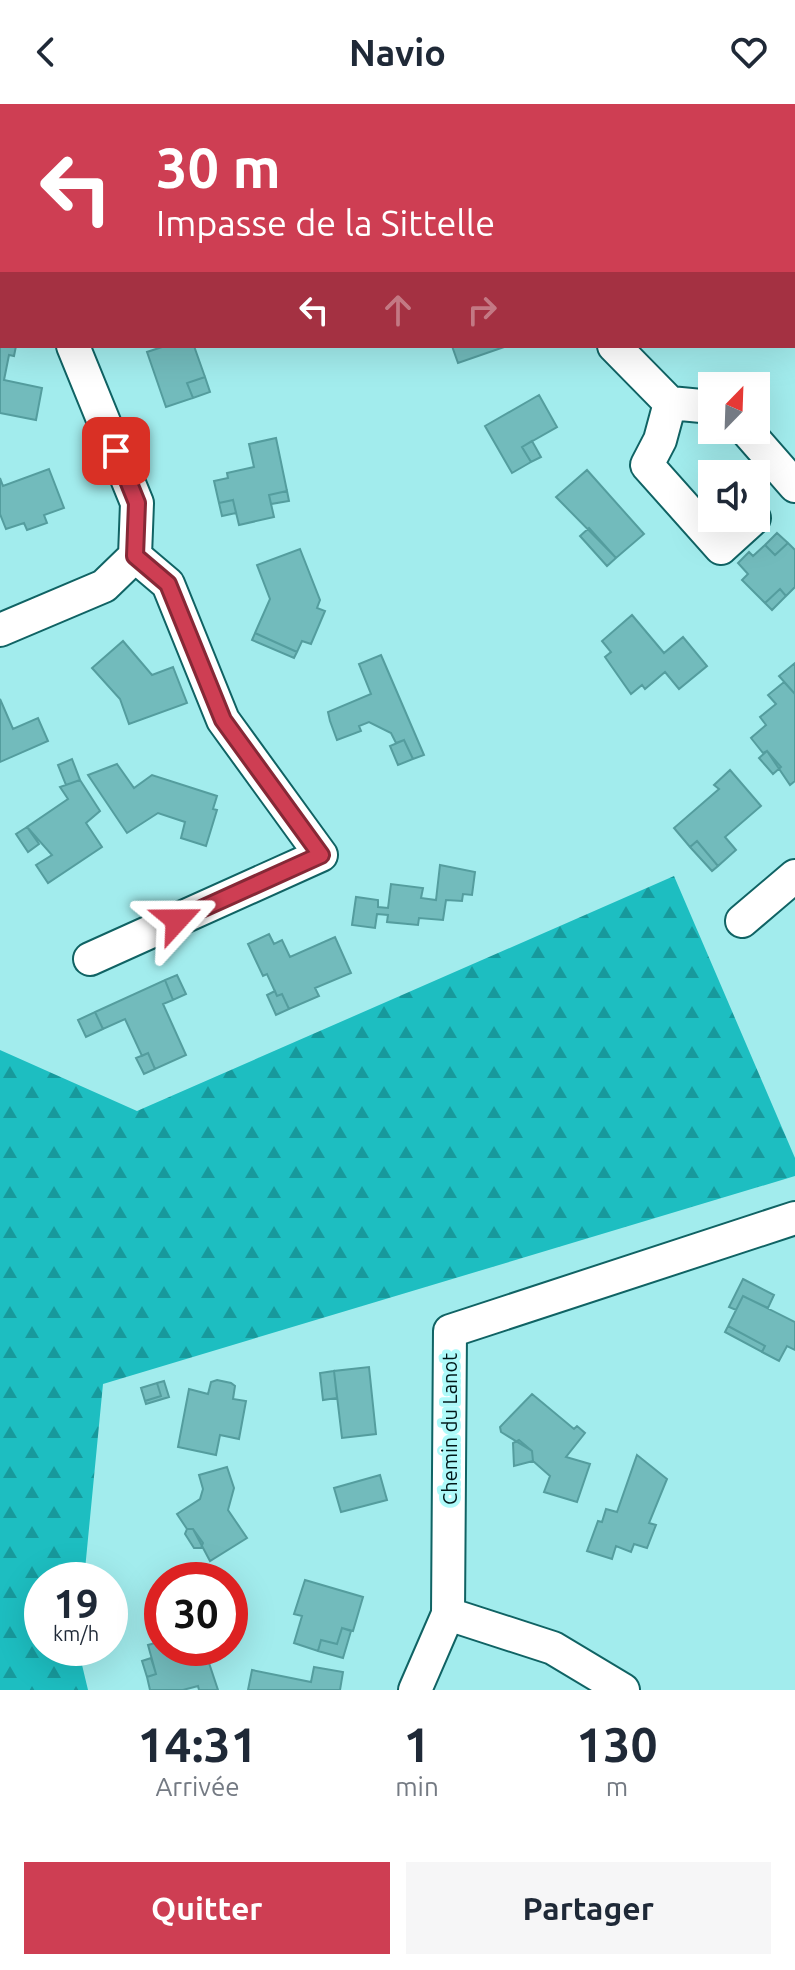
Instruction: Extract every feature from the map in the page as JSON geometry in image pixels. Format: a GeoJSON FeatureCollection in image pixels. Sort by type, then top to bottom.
{"type":"FeatureCollection","features":[{"type":"Feature","properties":{"kind":"street"},"geometry":{"type":"LineString","coordinates":[[0,630],[104,586],[135,556],[137,503],[74,348]]}},
{"type":"Feature","properties":{"kind":"street"},"geometry":{"type":"LineString","coordinates":[[616,348],[670,403],[698,406]]}},
{"type":"Feature","properties":{"kind":"street"},"geometry":{"type":"LineString","coordinates":[[670,403],[660,440],[647,465],[698,522]]}},
{"type":"Feature","properties":{"kind":"street"},"geometry":{"type":"LineString","coordinates":[[758,444],[794,484],[770,504]]}},
{"type":"Feature","properties":{"kind":"street"},"geometry":{"type":"LineString","coordinates":[[707,532],[721,548],[739,532]]}},
{"type":"Feature","properties":{"kind":"street"},"geometry":{"type":"LineString","coordinates":[[90,959],[321,855],[223,720],[168,584],[135,556]]}},
{"type":"Feature","properties":{"kind":"street"},"geometry":{"type":"LineString","coordinates":[[742,921],[795,876]]}},
{"type":"Feature","properties":{"kind":"street","name":"Chemin du Lanot"},"geometry":{"type":"LineString","coordinates":[[415,1690],[448,1614],[450,1331],[795,1218]]}},
{"type":"Feature","properties":{"kind":"street"},"geometry":{"type":"LineString","coordinates":[[448,1614],[553,1648],[623,1690]]}},
{"type":"Feature","properties":{"kind":"green space"},"geometry":{"type":"Polygon","coordinates":[[[674,876],[795,1158],[795,1176],[103,1384],[86,1562],[24,1562],[24,1666],[82,1666],[88,1690],[0,1690],[0,1050],[137,1111],[674,876]]]}},
{"type":"Feature","properties":{"kind":"building"},"geometry":{"type":"Polygon","coordinates":[[[0,348],[16,348],[14,356],[9,355],[4,380],[42,388],[36,420],[0,413],[0,348]]]}},
{"type":"Feature","properties":{"kind":"building"},"geometry":{"type":"Polygon","coordinates":[[[159,348],[195,348],[205,377],[187,383],[193,398],[166,407],[147,352],[159,348]]]}},
{"type":"Feature","properties":{"kind":"building"},"geometry":{"type":"Polygon","coordinates":[[[453,348],[501,348],[458,363],[453,348]]]}},
{"type":"Feature","properties":{"kind":"building"},"geometry":{"type":"Polygon","coordinates":[[[205,377],[210,392],[193,398],[187,383],[205,377]]]}},
{"type":"Feature","properties":{"kind":"building"},"geometry":{"type":"Polygon","coordinates":[[[539,395],[557,427],[522,447],[531,462],[512,473],[485,426],[539,395]]]}},
{"type":"Feature","properties":{"kind":"building"},"geometry":{"type":"Polygon","coordinates":[[[276,438],[287,491],[269,495],[274,517],[239,525],[233,500],[219,503],[214,481],[228,478],[227,473],[254,467],[249,444],[276,438]]]}},
{"type":"Feature","properties":{"kind":"building"},"geometry":{"type":"Polygon","coordinates":[[[532,441],[541,457],[531,462],[522,447],[532,441]]]}},
{"type":"Feature","properties":{"kind":"building"},"geometry":{"type":"Polygon","coordinates":[[[49,469],[64,508],[44,515],[47,523],[27,530],[24,523],[6,529],[0,514],[0,478],[3,486],[49,469]]]}},
{"type":"Feature","properties":{"kind":"building"},"geometry":{"type":"Polygon","coordinates":[[[587,470],[644,534],[616,558],[556,497],[587,470]]]}},
{"type":"Feature","properties":{"kind":"building"},"geometry":{"type":"Polygon","coordinates":[[[287,491],[289,501],[271,504],[269,495],[287,491]]]}},
{"type":"Feature","properties":{"kind":"building"},"geometry":{"type":"Polygon","coordinates":[[[233,500],[236,513],[222,516],[219,503],[233,500]]]}},
{"type":"Feature","properties":{"kind":"building"},"geometry":{"type":"Polygon","coordinates":[[[589,528],[616,558],[607,566],[580,536],[589,528]]]}},
{"type":"Feature","properties":{"kind":"building"},"geometry":{"type":"Polygon","coordinates":[[[777,533],[788,543],[775,555],[765,545],[777,533]]]}},
{"type":"Feature","properties":{"kind":"building"},"geometry":{"type":"Polygon","coordinates":[[[788,543],[795,550],[795,587],[786,596],[780,589],[765,603],[742,580],[748,574],[738,563],[749,552],[753,556],[765,545],[775,555],[788,543]]]}},
{"type":"Feature","properties":{"kind":"building"},"geometry":{"type":"Polygon","coordinates":[[[300,549],[320,600],[317,608],[325,611],[311,644],[302,641],[297,652],[255,633],[270,599],[257,565],[300,549]]]}},
{"type":"Feature","properties":{"kind":"building"},"geometry":{"type":"Polygon","coordinates":[[[780,589],[786,596],[772,610],[765,603],[780,589]]]}},
{"type":"Feature","properties":{"kind":"building"},"geometry":{"type":"Polygon","coordinates":[[[632,615],[664,653],[683,637],[707,666],[679,689],[665,672],[645,689],[642,685],[631,694],[605,657],[611,652],[602,641],[632,615]]]}},
{"type":"Feature","properties":{"kind":"building"},"geometry":{"type":"Polygon","coordinates":[[[255,633],[297,652],[294,658],[252,640],[255,633]]]}},
{"type":"Feature","properties":{"kind":"building"},"geometry":{"type":"Polygon","coordinates":[[[123,641],[152,675],[173,667],[187,703],[129,724],[120,699],[92,668],[123,641]]]}},
{"type":"Feature","properties":{"kind":"building"},"geometry":{"type":"Polygon","coordinates":[[[381,655],[424,755],[413,759],[404,740],[396,743],[391,733],[369,722],[359,726],[361,731],[337,740],[328,712],[371,694],[359,664],[381,655]]]}},
{"type":"Feature","properties":{"kind":"building"},"geometry":{"type":"Polygon","coordinates":[[[795,663],[795,694],[779,676],[795,663]]]}},
{"type":"Feature","properties":{"kind":"building"},"geometry":{"type":"Polygon","coordinates":[[[784,682],[795,694],[795,781],[790,785],[767,751],[763,753],[751,738],[766,725],[760,717],[776,704],[768,695],[784,682]]]}},
{"type":"Feature","properties":{"kind":"building"},"geometry":{"type":"Polygon","coordinates":[[[0,699],[13,729],[38,718],[48,741],[0,762],[0,699]]]}},
{"type":"Feature","properties":{"kind":"building"},"geometry":{"type":"Polygon","coordinates":[[[404,740],[413,759],[398,765],[390,746],[404,740]]]}},
{"type":"Feature","properties":{"kind":"building"},"geometry":{"type":"Polygon","coordinates":[[[767,751],[781,767],[773,774],[759,758],[767,751]]]}},
{"type":"Feature","properties":{"kind":"building"},"geometry":{"type":"Polygon","coordinates":[[[72,759],[80,780],[66,785],[58,765],[72,759]]]}},
{"type":"Feature","properties":{"kind":"building"},"geometry":{"type":"Polygon","coordinates":[[[117,764],[134,788],[152,775],[217,796],[213,809],[217,810],[206,846],[181,838],[185,822],[158,813],[127,833],[88,775],[117,764]]]}},
{"type":"Feature","properties":{"kind":"building"},"geometry":{"type":"Polygon","coordinates":[[[730,770],[761,806],[725,837],[736,850],[718,866],[697,841],[690,847],[674,828],[719,789],[714,785],[730,770]]]}},
{"type":"Feature","properties":{"kind":"building"},"geometry":{"type":"Polygon","coordinates":[[[80,780],[100,811],[86,823],[102,847],[48,883],[36,865],[52,855],[27,827],[68,799],[60,787],[80,780]]]}},
{"type":"Feature","properties":{"kind":"building"},"geometry":{"type":"Polygon","coordinates":[[[27,827],[39,844],[28,852],[16,834],[27,827]]]}},
{"type":"Feature","properties":{"kind":"building"},"geometry":{"type":"Polygon","coordinates":[[[697,841],[718,866],[712,871],[690,847],[697,841]]]}},
{"type":"Feature","properties":{"kind":"building"},"geometry":{"type":"Polygon","coordinates":[[[440,865],[475,872],[472,895],[463,894],[462,901],[446,900],[443,920],[419,918],[418,925],[387,922],[388,915],[377,914],[375,928],[352,925],[356,897],[378,900],[378,907],[388,908],[391,884],[423,888],[421,898],[436,900],[440,865]]]}},
{"type":"Feature","properties":{"kind":"building"},"geometry":{"type":"Polygon","coordinates":[[[269,934],[274,944],[282,940],[290,957],[335,937],[351,973],[315,988],[319,996],[289,1009],[282,994],[277,996],[267,974],[263,976],[248,944],[269,934]]]}},
{"type":"Feature","properties":{"kind":"building"},"geometry":{"type":"Polygon","coordinates":[[[177,975],[186,994],[173,1000],[165,980],[177,975]]]}},
{"type":"Feature","properties":{"kind":"building"},"geometry":{"type":"Polygon","coordinates":[[[165,980],[173,1000],[163,1004],[186,1055],[155,1069],[148,1053],[142,1056],[125,1019],[103,1029],[95,1012],[165,980]]]}},
{"type":"Feature","properties":{"kind":"building"},"geometry":{"type":"Polygon","coordinates":[[[275,991],[277,996],[282,994],[289,1009],[276,1015],[267,995],[275,991]]]}},
{"type":"Feature","properties":{"kind":"building"},"geometry":{"type":"Polygon","coordinates":[[[95,1012],[103,1029],[86,1037],[78,1020],[95,1012]]]}},
{"type":"Feature","properties":{"kind":"building"},"geometry":{"type":"Polygon","coordinates":[[[148,1053],[155,1069],[144,1074],[136,1058],[148,1053]]]}},
{"type":"Feature","properties":{"kind":"building"},"geometry":{"type":"Polygon","coordinates":[[[743,1279],[774,1295],[768,1308],[743,1296],[736,1310],[729,1307],[743,1279]]]}},
{"type":"Feature","properties":{"kind":"building"},"geometry":{"type":"Polygon","coordinates":[[[743,1296],[795,1322],[795,1350],[787,1346],[779,1361],[762,1352],[765,1346],[728,1326],[743,1296]]]}},
{"type":"Feature","properties":{"kind":"building"},"geometry":{"type":"Polygon","coordinates":[[[728,1326],[765,1346],[762,1352],[725,1332],[728,1326]]]}},
{"type":"Feature","properties":{"kind":"building"},"geometry":{"type":"Polygon","coordinates":[[[369,1367],[376,1434],[342,1438],[334,1371],[369,1367]]]}},
{"type":"Feature","properties":{"kind":"building"},"geometry":{"type":"Polygon","coordinates":[[[334,1371],[337,1398],[323,1400],[320,1373],[334,1371]]]}},
{"type":"Feature","properties":{"kind":"building"},"geometry":{"type":"Polygon","coordinates":[[[217,1380],[235,1386],[233,1399],[246,1401],[239,1439],[220,1435],[216,1455],[178,1447],[189,1389],[208,1394],[211,1382],[217,1380]]]}},
{"type":"Feature","properties":{"kind":"building"},"geometry":{"type":"Polygon","coordinates":[[[164,1381],[169,1397],[146,1404],[145,1401],[161,1396],[157,1383],[164,1381]]]}},
{"type":"Feature","properties":{"kind":"building"},"geometry":{"type":"Polygon","coordinates":[[[157,1383],[161,1396],[145,1401],[141,1388],[157,1383]]]}},
{"type":"Feature","properties":{"kind":"building"},"geometry":{"type":"Polygon","coordinates":[[[532,1394],[574,1429],[577,1426],[585,1433],[566,1457],[590,1464],[577,1502],[544,1492],[550,1476],[533,1461],[532,1451],[501,1432],[500,1427],[532,1394]]]}},
{"type":"Feature","properties":{"kind":"building"},"geometry":{"type":"Polygon","coordinates":[[[519,1440],[532,1451],[533,1461],[514,1466],[513,1443],[519,1440]]]}},
{"type":"Feature","properties":{"kind":"building"},"geometry":{"type":"Polygon","coordinates":[[[637,1455],[667,1479],[649,1523],[656,1525],[647,1548],[634,1544],[631,1552],[616,1546],[612,1559],[587,1551],[606,1509],[617,1512],[637,1455]]]}},
{"type":"Feature","properties":{"kind":"building"},"geometry":{"type":"Polygon","coordinates":[[[227,1467],[234,1488],[228,1510],[247,1538],[210,1561],[193,1529],[187,1529],[177,1514],[200,1499],[203,1489],[199,1475],[227,1467]]]}},
{"type":"Feature","properties":{"kind":"building"},"geometry":{"type":"Polygon","coordinates":[[[380,1475],[387,1500],[341,1512],[334,1488],[380,1475]]]}},
{"type":"Feature","properties":{"kind":"building"},"geometry":{"type":"Polygon","coordinates":[[[187,1529],[193,1529],[203,1543],[201,1548],[194,1548],[185,1534],[187,1529]]]}},
{"type":"Feature","properties":{"kind":"building"},"geometry":{"type":"Polygon","coordinates":[[[305,1580],[363,1597],[353,1631],[342,1628],[337,1644],[321,1640],[318,1651],[294,1643],[302,1616],[294,1614],[305,1580]]]}},
{"type":"Feature","properties":{"kind":"building"},"geometry":{"type":"Polygon","coordinates":[[[342,1628],[351,1631],[343,1658],[318,1651],[321,1640],[337,1644],[342,1628]]]}},
{"type":"Feature","properties":{"kind":"building"},"geometry":{"type":"Polygon","coordinates":[[[142,1661],[144,1666],[154,1666],[156,1674],[147,1677],[142,1661]]]}},
{"type":"Feature","properties":{"kind":"building"},"geometry":{"type":"Polygon","coordinates":[[[154,1666],[210,1666],[218,1690],[199,1690],[198,1686],[183,1690],[150,1690],[147,1677],[156,1674],[154,1666]]]}},
{"type":"Feature","properties":{"kind":"building"},"geometry":{"type":"Polygon","coordinates":[[[314,1667],[343,1672],[340,1690],[248,1690],[252,1670],[311,1682],[314,1667]]]}},
{"type":"Feature","properties":{"kind":"route"},"geometry":{"type":"LineString","coordinates":[[116,451],[137,503],[135,556],[168,584],[223,720],[321,855],[177,920]]}}]}
